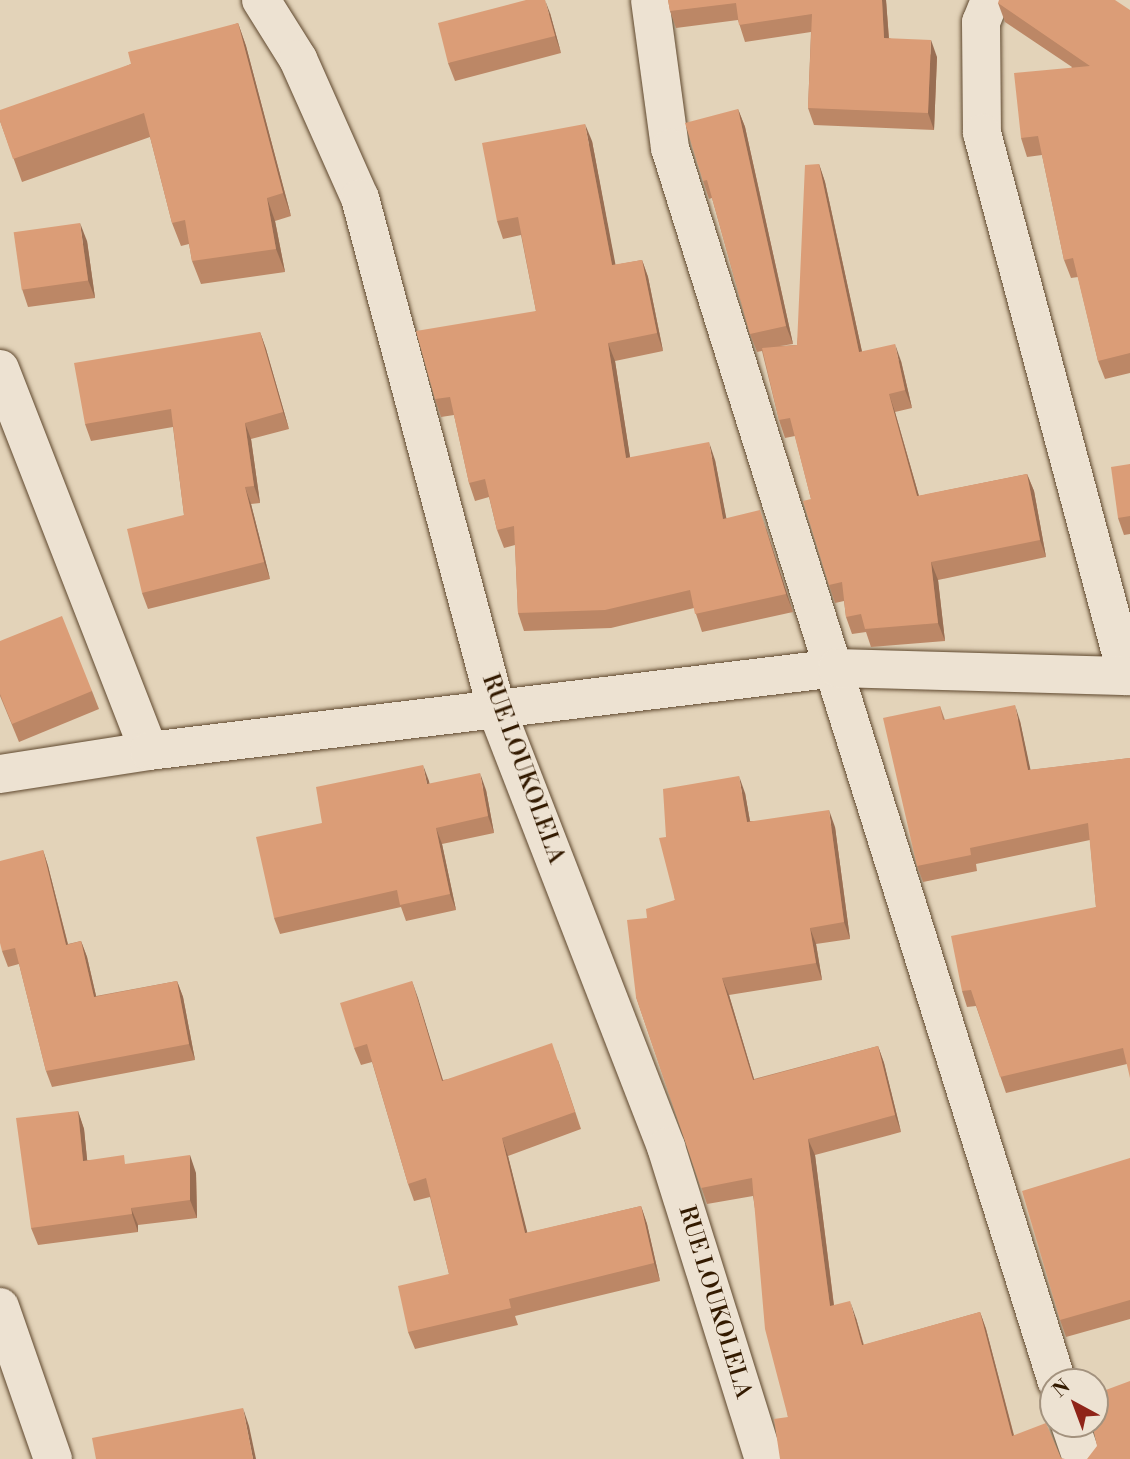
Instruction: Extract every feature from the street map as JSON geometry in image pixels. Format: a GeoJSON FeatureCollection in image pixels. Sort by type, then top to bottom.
{"type":"FeatureCollection","features":[{"type":"Feature","properties":{"kind":"street","name":"RUE LOUKOLELA"},"geometry":{"type":"LineString","coordinates":[[261,0],[298,59],[360,198],[498,711],[666,1147],[764,1459]]}},
{"type":"Feature","properties":{"kind":"street"},"geometry":{"type":"LineString","coordinates":[[650,0],[670,148],[837,668],[1053,1368]]}},
{"type":"Feature","properties":{"kind":"street"},"geometry":{"type":"LineString","coordinates":[[0,774],[149,751],[837,668],[1128,676],[982,133],[981,22],[990,0]]}},
{"type":"Feature","properties":{"kind":"street"},"geometry":{"type":"LineString","coordinates":[[0,369],[149,751]]}},
{"type":"Feature","properties":{"kind":"street"},"geometry":{"type":"LineString","coordinates":[[0,1307],[53,1459]]}},
{"type":"Feature","properties":{"kind":"street"},"geometry":{"type":"LineString","coordinates":[[1075,1438],[1082,1459]]}},
{"type":"Feature","properties":{"kind":"building"},"geometry":{"type":"Polygon","coordinates":[[[526,0],[545,0],[555,36],[448,63],[438,23],[526,0]]]}},
{"type":"Feature","properties":{"kind":"building"},"geometry":{"type":"Polygon","coordinates":[[[668,0],[882,0],[884,38],[931,40],[928,113],[808,108],[812,14],[739,25],[736,3],[670,11],[668,0]]]}},
{"type":"Feature","properties":{"kind":"building"},"geometry":{"type":"Polygon","coordinates":[[[999,0],[1115,0],[1130,10],[1130,353],[1098,361],[1073,258],[1064,260],[1038,136],[1021,138],[1014,73],[1090,66],[998,3],[999,0]]]}},
{"type":"Feature","properties":{"kind":"building"},"geometry":{"type":"Polygon","coordinates":[[[238,23],[283,193],[267,198],[276,249],[192,261],[185,220],[172,223],[144,113],[13,159],[0,121],[0,110],[131,64],[128,52],[238,23]]]}},
{"type":"Feature","properties":{"kind":"building"},"geometry":{"type":"Polygon","coordinates":[[[738,109],[786,326],[750,334],[707,180],[703,181],[685,123],[738,109]]]}},
{"type":"Feature","properties":{"kind":"building"},"geometry":{"type":"Polygon","coordinates":[[[585,124],[612,265],[642,260],[657,333],[608,343],[626,458],[709,442],[723,519],[760,510],[786,594],[695,614],[690,590],[605,610],[518,613],[514,526],[497,530],[485,479],[469,483],[450,397],[435,399],[416,331],[536,311],[518,217],[497,221],[482,143],[585,124]]]}},
{"type":"Feature","properties":{"kind":"building"},"geometry":{"type":"Polygon","coordinates":[[[819,164],[859,352],[895,344],[905,390],[889,394],[917,496],[1027,474],[1040,540],[931,562],[938,623],[865,629],[861,614],[846,617],[842,582],[829,585],[803,501],[811,499],[790,418],[779,420],[762,348],[797,345],[805,165],[819,164]]]}},
{"type":"Feature","properties":{"kind":"building"},"geometry":{"type":"Polygon","coordinates":[[[80,223],[88,280],[22,290],[14,232],[80,223]]]}},
{"type":"Feature","properties":{"kind":"building"},"geometry":{"type":"Polygon","coordinates":[[[260,332],[283,412],[245,423],[254,486],[245,487],[264,562],[142,593],[127,529],[184,515],[171,409],[85,424],[74,363],[260,332]]]}},
{"type":"Feature","properties":{"kind":"building"},"geometry":{"type":"Polygon","coordinates":[[[1130,464],[1130,516],[1118,518],[1111,467],[1130,464]]]}},
{"type":"Feature","properties":{"kind":"building"},"geometry":{"type":"Polygon","coordinates":[[[62,616],[92,691],[12,724],[0,694],[0,641],[62,616]]]}},
{"type":"Feature","properties":{"kind":"building"},"geometry":{"type":"Polygon","coordinates":[[[1015,705],[1028,770],[1130,758],[1130,1078],[1123,1048],[1000,1077],[971,990],[962,991],[951,936],[1096,907],[1088,823],[970,848],[971,855],[917,866],[883,718],[940,706],[943,720],[1015,705]]]}},
{"type":"Feature","properties":{"kind":"building"},"geometry":{"type":"Polygon","coordinates":[[[423,765],[427,784],[480,773],[488,816],[436,828],[450,894],[400,905],[397,890],[274,918],[256,837],[322,823],[316,787],[423,765]]]}},
{"type":"Feature","properties":{"kind":"building"},"geometry":{"type":"Polygon","coordinates":[[[739,776],[747,822],[829,810],[844,922],[810,928],[816,963],[722,978],[753,1080],[878,1046],[895,1115],[808,1139],[830,1306],[850,1301],[862,1345],[980,1312],[1012,1436],[1039,1426],[1039,1438],[1052,1438],[1061,1458],[1065,1459],[780,1459],[774,1419],[788,1417],[765,1329],[752,1178],[701,1188],[636,997],[627,920],[647,918],[646,909],[675,900],[659,838],[666,837],[663,789],[739,776]]]}},
{"type":"Feature","properties":{"kind":"building"},"geometry":{"type":"Polygon","coordinates":[[[43,850],[66,945],[81,941],[94,997],[177,981],[189,1044],[46,1071],[15,948],[2,951],[0,943],[0,861],[43,850]]]}},
{"type":"Feature","properties":{"kind":"building"},"geometry":{"type":"Polygon","coordinates":[[[412,981],[442,1081],[552,1043],[575,1112],[502,1138],[525,1233],[641,1206],[654,1263],[509,1299],[511,1308],[408,1332],[398,1286],[449,1274],[426,1178],[408,1184],[367,1044],[354,1048],[340,1003],[412,981]]]}},
{"type":"Feature","properties":{"kind":"building"},"geometry":{"type":"Polygon","coordinates":[[[78,1111],[83,1161],[124,1155],[125,1164],[190,1155],[190,1200],[131,1208],[132,1214],[31,1228],[16,1118],[78,1111]]]}},
{"type":"Feature","properties":{"kind":"building"},"geometry":{"type":"Polygon","coordinates":[[[1130,1158],[1130,1300],[1060,1320],[1022,1191],[1130,1158]]]}},
{"type":"Feature","properties":{"kind":"building"},"geometry":{"type":"Polygon","coordinates":[[[1130,1381],[1130,1459],[1087,1459],[1097,1446],[1095,1438],[1109,1438],[1109,1389],[1130,1381]]]}},
{"type":"Feature","properties":{"kind":"building"},"geometry":{"type":"Polygon","coordinates":[[[243,1408],[253,1459],[96,1459],[92,1438],[243,1408]]]}}]}
